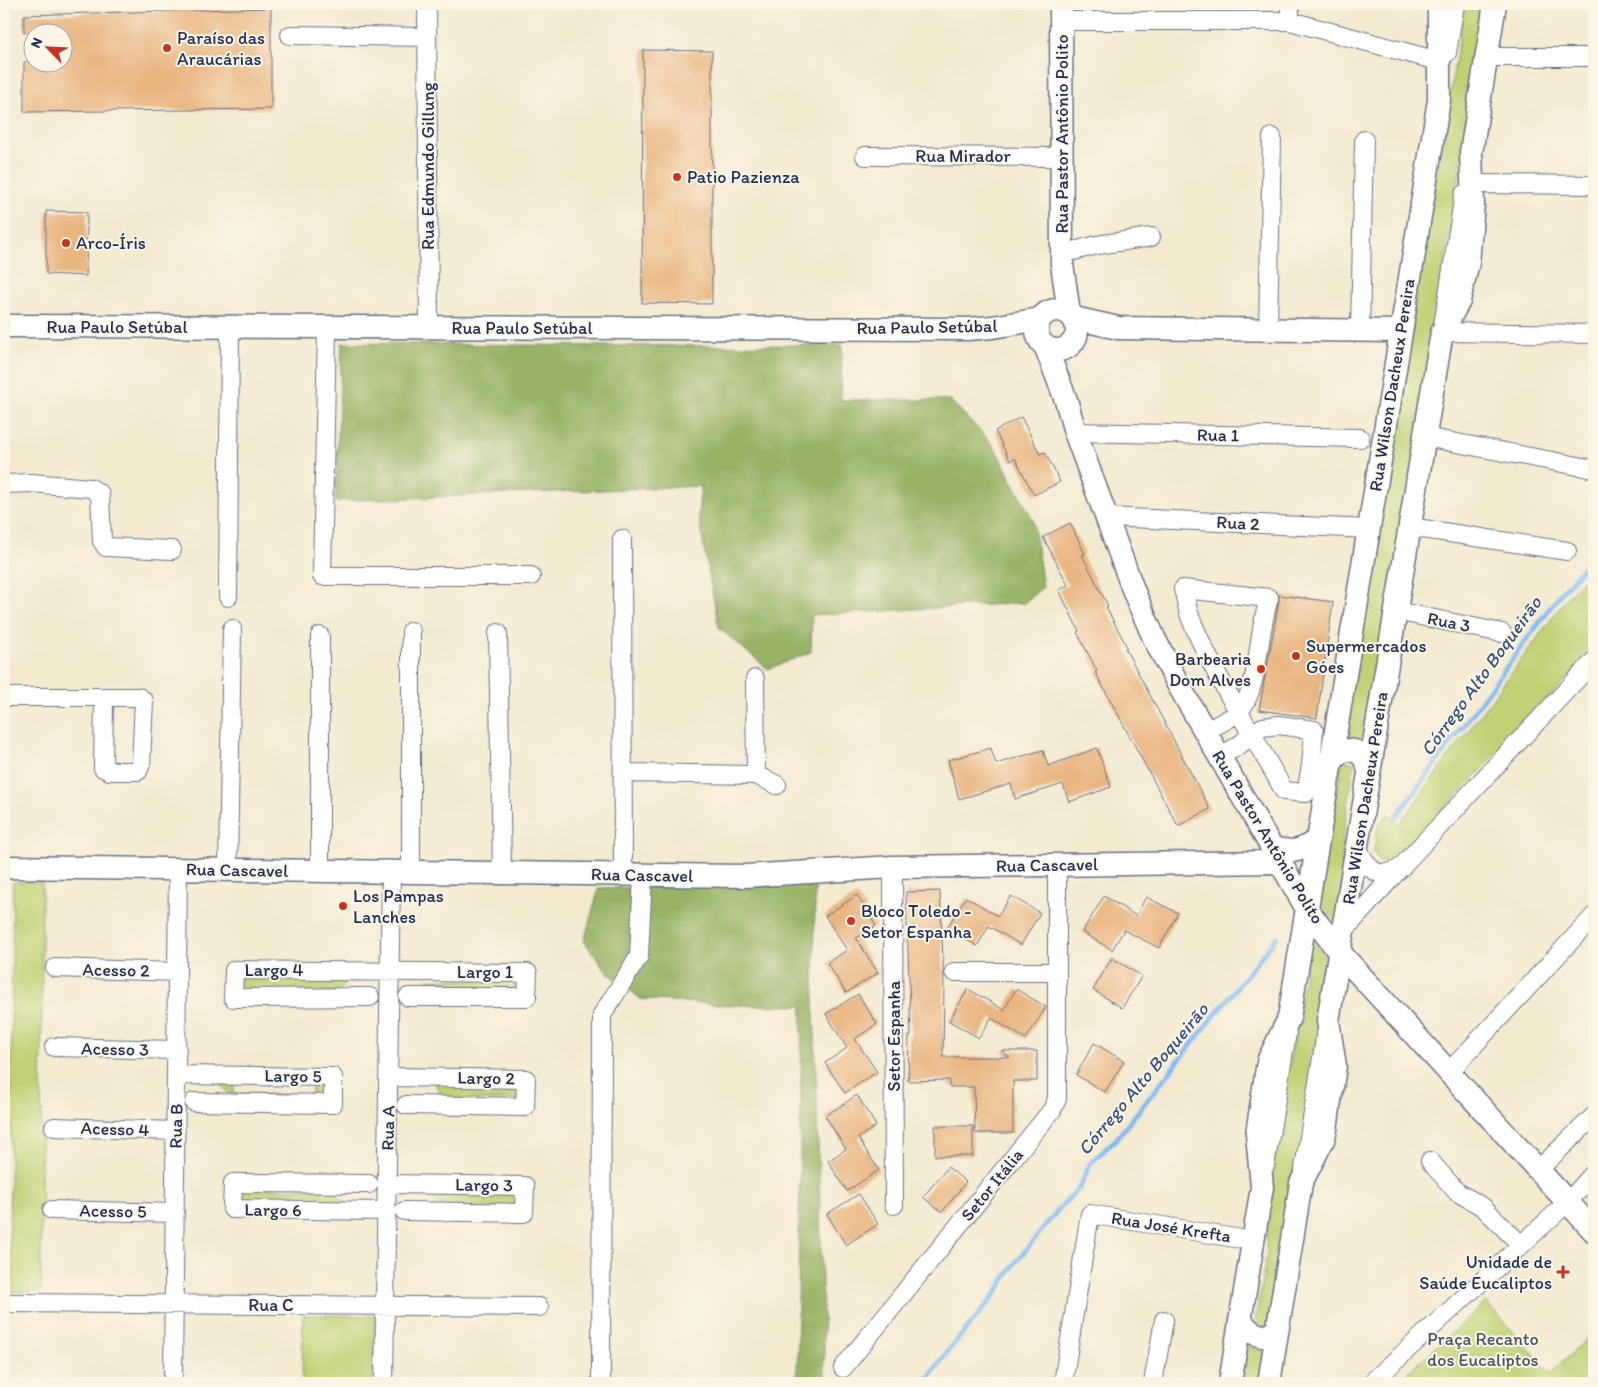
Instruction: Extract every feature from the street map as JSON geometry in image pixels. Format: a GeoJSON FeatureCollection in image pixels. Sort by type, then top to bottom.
{"type":"FeatureCollection","features":[{"type":"Feature","properties":{"kind":"main road","name":"Rua Wilson Dacheux Pereira"},"geometry":{"type":"LineString","coordinates":[[1230,1383],[1262,1188],[1257,1134],[1267,1068],[1273,1050],[1289,1018],[1439,100],[1439,4]]}},
{"type":"Feature","properties":{"kind":"main road","name":"Rua Wilson Dacheux Pereira"},"geometry":{"type":"LineString","coordinates":[[1269,1383],[1302,1183],[1323,1140],[1326,1129],[1335,1066],[1330,1012],[1442,332],[1459,301],[1464,284],[1471,241],[1473,184],[1471,153],[1495,4]]}},
{"type":"Feature","properties":{"kind":"main road","name":"Rua Pastor Antônio Polito"},"geometry":{"type":"LineString","coordinates":[[1061,12],[1062,259],[1073,329],[1068,360],[1066,400]]}},
{"type":"Feature","properties":{"kind":"main road","name":"Rua Pastor Antônio Polito"},"geometry":{"type":"LineString","coordinates":[[1043,316],[1062,259]]}},
{"type":"Feature","properties":{"kind":"main road"},"geometry":{"type":"LineString","coordinates":[[1058,310],[1073,329],[1067,349],[1060,351],[1046,348],[1041,343],[1037,331],[1043,316],[1058,310]]}},
{"type":"Feature","properties":{"kind":"main road","name":"Rua Paulo Setúbal"},"geometry":{"type":"LineString","coordinates":[[4,326],[968,329],[1010,325],[1043,316]]}},
{"type":"Feature","properties":{"kind":"main road"},"geometry":{"type":"LineString","coordinates":[[1073,329],[1401,331]]}},
{"type":"Feature","properties":{"kind":"main road","name":"Rua Pastor Antônio Polito"},"geometry":{"type":"LineString","coordinates":[[1046,348],[1106,517],[1134,592],[1154,638],[1165,661],[1307,909],[1341,942],[1374,990],[1594,1231]]}},
{"type":"Feature","properties":{"kind":"main road"},"geometry":{"type":"LineString","coordinates":[[1330,766],[1336,755],[1342,752],[1354,751],[1366,758],[1369,772]]}},
{"type":"Feature","properties":{"kind":"main road","name":"Rua Cascavel"},"geometry":{"type":"LineString","coordinates":[[4,867],[745,876],[894,867],[1057,865],[1276,855],[1308,847],[1318,839]]}},
{"type":"Feature","properties":{"kind":"main road"},"geometry":{"type":"LineString","coordinates":[[1330,1012],[1340,995],[1362,988],[1374,990]]}},
{"type":"Feature","properties":{"kind":"main road"},"geometry":{"type":"LineString","coordinates":[[1240,1320],[1250,1332],[1260,1337],[1270,1336],[1278,1328]]}},
{"type":"Feature","properties":{"kind":"street","name":"Rua Edmundo Gillung"},"geometry":{"type":"LineString","coordinates":[[427,4],[429,328]]}},
{"type":"Feature","properties":{"kind":"street"},"geometry":{"type":"LineString","coordinates":[[1439,100],[1455,4]]}},
{"type":"Feature","properties":{"kind":"street"},"geometry":{"type":"LineString","coordinates":[[1061,12],[1290,12],[1438,61]]}},
{"type":"Feature","properties":{"kind":"street"},"geometry":{"type":"LineString","coordinates":[[290,35],[427,37]]}},
{"type":"Feature","properties":{"kind":"street"},"geometry":{"type":"LineString","coordinates":[[1486,57],[1594,57]]}},
{"type":"Feature","properties":{"kind":"street"},"geometry":{"type":"LineString","coordinates":[[1268,330],[1272,138]]}},
{"type":"Feature","properties":{"kind":"street"},"geometry":{"type":"LineString","coordinates":[[1360,331],[1364,140]]}},
{"type":"Feature","properties":{"kind":"street"},"geometry":{"type":"LineString","coordinates":[[1471,153],[1442,332],[1594,334]]}},
{"type":"Feature","properties":{"kind":"street","name":"Rua Mirador"},"geometry":{"type":"LineString","coordinates":[[865,156],[1062,157]]}},
{"type":"Feature","properties":{"kind":"street"},"geometry":{"type":"LineString","coordinates":[[1473,184],[1594,185]]}},
{"type":"Feature","properties":{"kind":"street"},"geometry":{"type":"LineString","coordinates":[[1062,259],[1097,245],[1151,237]]}},
{"type":"Feature","properties":{"kind":"street"},"geometry":{"type":"LineString","coordinates":[[228,597],[230,327]]}},
{"type":"Feature","properties":{"kind":"street"},"geometry":{"type":"LineString","coordinates":[[328,327],[322,576],[531,576]]}},
{"type":"Feature","properties":{"kind":"street","name":"Rua 1"},"geometry":{"type":"LineString","coordinates":[[1075,432],[1360,438]]}},
{"type":"Feature","properties":{"kind":"street"},"geometry":{"type":"LineString","coordinates":[[1425,437],[1594,469]]}},
{"type":"Feature","properties":{"kind":"street"},"geometry":{"type":"LineString","coordinates":[[4,484],[91,488],[100,494],[102,542],[106,547],[172,550]]}},
{"type":"Feature","properties":{"kind":"street","name":"Rua 2"},"geometry":{"type":"LineString","coordinates":[[1106,517],[1369,530]]}},
{"type":"Feature","properties":{"kind":"street"},"geometry":{"type":"LineString","coordinates":[[1410,528],[1567,551]]}},
{"type":"Feature","properties":{"kind":"street"},"geometry":{"type":"LineString","coordinates":[[601,1383],[602,1015],[639,956],[623,773],[622,539]]}},
{"type":"Feature","properties":{"kind":"street"},"geometry":{"type":"LineString","coordinates":[[1205,731],[1228,720],[1239,712],[1246,702],[1256,668],[1269,598],[1183,589],[1190,617],[1239,712],[1251,734],[1242,743],[1220,757]]}},
{"type":"Feature","properties":{"kind":"street","name":"Rua 3"},"geometry":{"type":"LineString","coordinates":[[1396,611],[1502,633]]}},
{"type":"Feature","properties":{"kind":"street"},"geometry":{"type":"LineString","coordinates":[[228,870],[232,629]]}},
{"type":"Feature","properties":{"kind":"street","name":"Rua A"},"geometry":{"type":"LineString","coordinates":[[384,1383],[386,1211],[378,1184],[389,1078],[390,972],[401,872],[411,631]]}},
{"type":"Feature","properties":{"kind":"street"},"geometry":{"type":"LineString","coordinates":[[498,633],[502,873]]}},
{"type":"Feature","properties":{"kind":"street"},"geometry":{"type":"LineString","coordinates":[[320,636],[320,871]]}},
{"type":"Feature","properties":{"kind":"street"},"geometry":{"type":"LineString","coordinates":[[1341,942],[1402,866],[1594,661]]}},
{"type":"Feature","properties":{"kind":"street"},"geometry":{"type":"LineString","coordinates":[[754,679],[756,775]]}},
{"type":"Feature","properties":{"kind":"street"},"geometry":{"type":"LineString","coordinates":[[4,698],[104,698]]}},
{"type":"Feature","properties":{"kind":"street"},"geometry":{"type":"LineString","coordinates":[[623,773],[756,775],[777,785]]}},
{"type":"Feature","properties":{"kind":"street"},"geometry":{"type":"LineString","coordinates":[[1357,847],[1364,862],[1375,872],[1390,874],[1402,866]]}},
{"type":"Feature","properties":{"kind":"street","name":"Setor Itália"},"geometry":{"type":"LineString","coordinates":[[843,1368],[1052,1110],[1057,1099],[1057,865]]}},
{"type":"Feature","properties":{"kind":"street","name":"Setor Espanha"},"geometry":{"type":"LineString","coordinates":[[894,867],[894,1205]]}},
{"type":"Feature","properties":{"kind":"street","name":"Rua B"},"geometry":{"type":"LineString","coordinates":[[173,1383],[178,869]]}},
{"type":"Feature","properties":{"kind":"street"},"geometry":{"type":"LineString","coordinates":[[1449,1072],[1594,916]]}},
{"type":"Feature","properties":{"kind":"street","name":"Acesso 2"},"geometry":{"type":"LineString","coordinates":[[55,968],[177,972]]}},
{"type":"Feature","properties":{"kind":"street","name":"Largo 4"},"geometry":{"type":"LineString","coordinates":[[370,998],[233,998],[234,970],[390,972]]}},
{"type":"Feature","properties":{"kind":"street"},"geometry":{"type":"LineString","coordinates":[[343,998],[363,971]]}},
{"type":"Feature","properties":{"kind":"street","name":"Largo 1"},"geometry":{"type":"LineString","coordinates":[[390,972],[528,973],[527,997],[408,997]]}},
{"type":"Feature","properties":{"kind":"street"},"geometry":{"type":"LineString","coordinates":[[415,972],[433,998]]}},
{"type":"Feature","properties":{"kind":"street"},"geometry":{"type":"LineString","coordinates":[[954,972],[1057,972]]}},
{"type":"Feature","properties":{"kind":"street","name":"Acesso 3"},"geometry":{"type":"LineString","coordinates":[[54,1048],[176,1050]]}},
{"type":"Feature","properties":{"kind":"street","name":"Largo 5"},"geometry":{"type":"LineString","coordinates":[[176,1075],[333,1077],[333,1104],[194,1102]]}},
{"type":"Feature","properties":{"kind":"street"},"geometry":{"type":"LineString","coordinates":[[209,1075],[231,1102]]}},
{"type":"Feature","properties":{"kind":"street","name":"Largo 2"},"geometry":{"type":"LineString","coordinates":[[389,1078],[526,1079],[525,1107],[406,1105]]}},
{"type":"Feature","properties":{"kind":"street"},"geometry":{"type":"LineString","coordinates":[[422,1078],[442,1106]]}},
{"type":"Feature","properties":{"kind":"street"},"geometry":{"type":"LineString","coordinates":[[1538,1170],[1594,1116]]}},
{"type":"Feature","properties":{"kind":"street","name":"Acesso 4"},"geometry":{"type":"LineString","coordinates":[[54,1128],[176,1132]]}},
{"type":"Feature","properties":{"kind":"street"},"geometry":{"type":"LineString","coordinates":[[1430,1161],[1457,1192],[1483,1207],[1521,1245]]}},
{"type":"Feature","properties":{"kind":"street"},"geometry":{"type":"LineString","coordinates":[[1371,1383],[1568,1202],[1594,1173]]}},
{"type":"Feature","properties":{"kind":"street","name":"Largo 6"},"geometry":{"type":"LineString","coordinates":[[378,1184],[233,1183],[232,1209],[386,1211]]}},
{"type":"Feature","properties":{"kind":"street"},"geometry":{"type":"LineString","coordinates":[[334,1184],[363,1211]]}},
{"type":"Feature","properties":{"kind":"street","name":"Largo 3"},"geometry":{"type":"LineString","coordinates":[[378,1184],[525,1186],[524,1213],[404,1211]]}},
{"type":"Feature","properties":{"kind":"street"},"geometry":{"type":"LineString","coordinates":[[414,1184],[439,1212]]}},
{"type":"Feature","properties":{"kind":"street","name":"Acesso 5"},"geometry":{"type":"LineString","coordinates":[[52,1210],[175,1213]]}},
{"type":"Feature","properties":{"kind":"street","name":"Rua José Krefta"},"geometry":{"type":"LineString","coordinates":[[1062,1383],[1090,1214],[1253,1241]]}},
{"type":"Feature","properties":{"kind":"street","name":"Rua C"},"geometry":{"type":"LineString","coordinates":[[4,1303],[539,1306]]}},
{"type":"Feature","properties":{"kind":"street"},"geometry":{"type":"LineString","coordinates":[[1153,1383],[1164,1320]]}},
{"type":"Feature","properties":{"kind":"green space"},"geometry":{"type":"Polygon","coordinates":[[[1465,4],[1487,4],[1365,749],[1342,741],[1465,4]]]}},
{"type":"Feature","properties":{"kind":"green space"},"geometry":{"type":"Polygon","coordinates":[[[342,343],[603,346],[842,345],[841,400],[950,400],[992,443],[1033,520],[1043,587],[1024,603],[812,615],[811,652],[768,669],[719,628],[698,515],[701,486],[335,501],[342,343]]]}},
{"type":"Feature","properties":{"kind":"green space"},"geometry":{"type":"Polygon","coordinates":[[[1588,575],[1594,582],[1594,650],[1400,856],[1390,864],[1379,862],[1374,852],[1378,826],[1388,814],[1399,824],[1570,594],[1588,575]]]}},
{"type":"Feature","properties":{"kind":"green space"},"geometry":{"type":"Polygon","coordinates":[[[1342,761],[1354,764],[1342,844],[1344,881],[1337,924],[1318,898],[1342,761]]]}},
{"type":"Feature","properties":{"kind":"green space"},"geometry":{"type":"Polygon","coordinates":[[[13,882],[42,882],[41,1292],[9,1292],[13,882]]]}},
{"type":"Feature","properties":{"kind":"green space"},"geometry":{"type":"Polygon","coordinates":[[[815,885],[814,1005],[825,1383],[797,1383],[802,1006],[726,1005],[641,999],[607,972],[584,941],[599,888],[815,885]]]}},
{"type":"Feature","properties":{"kind":"green space"},"geometry":{"type":"Polygon","coordinates":[[[1310,940],[1330,961],[1271,1323],[1266,1328],[1255,1323],[1267,1253],[1265,1217],[1310,940]]]}},
{"type":"Feature","properties":{"kind":"green space"},"geometry":{"type":"Polygon","coordinates":[[[239,976],[350,976],[338,992],[239,992],[239,976]]]}},
{"type":"Feature","properties":{"kind":"green space"},"geometry":{"type":"Polygon","coordinates":[[[518,979],[518,990],[434,990],[427,980],[518,979]]]}},
{"type":"Feature","properties":{"kind":"green space"},"geometry":{"type":"Polygon","coordinates":[[[218,1080],[234,1080],[234,1094],[312,1095],[312,1082],[328,1082],[328,1100],[233,1099],[218,1080]]]}},
{"type":"Feature","properties":{"kind":"green space"},"geometry":{"type":"Polygon","coordinates":[[[434,1083],[520,1084],[519,1100],[446,1100],[434,1083]]]}},
{"type":"Feature","properties":{"kind":"green space"},"geometry":{"type":"Polygon","coordinates":[[[237,1188],[331,1189],[349,1205],[237,1204],[237,1188]]]}},
{"type":"Feature","properties":{"kind":"green space"},"geometry":{"type":"Polygon","coordinates":[[[424,1190],[520,1191],[520,1208],[441,1207],[424,1190]]]}},
{"type":"Feature","properties":{"kind":"green space","name":"Praça Recanto dos Eucaliptos"},"geometry":{"type":"Polygon","coordinates":[[[1486,1302],[1551,1373],[1594,1332],[1594,1383],[1396,1383],[1486,1302]]]}},
{"type":"Feature","properties":{"kind":"green space"},"geometry":{"type":"Polygon","coordinates":[[[303,1315],[375,1316],[373,1383],[302,1383],[303,1315]]]}},
{"type":"Feature","properties":{"kind":"green space"},"geometry":{"type":"Polygon","coordinates":[[[1244,1342],[1255,1349],[1268,1350],[1262,1383],[1237,1383],[1244,1342]]]}},
{"type":"Feature","properties":{"kind":"building","name":"Paraíso das Araucárias"},"geometry":{"type":"Polygon","coordinates":[[[271,8],[271,109],[24,112],[24,72],[72,72],[72,22],[24,22],[24,15],[271,8]]]}},
{"type":"Feature","properties":{"kind":"building","name":"Patio Pazienza"},"geometry":{"type":"Polygon","coordinates":[[[643,50],[712,51],[712,304],[642,303],[643,50]]]}},
{"type":"Feature","properties":{"kind":"building","name":"Arco-Íris"},"geometry":{"type":"Polygon","coordinates":[[[46,211],[87,212],[86,276],[46,274],[46,211]]]}},
{"type":"Feature","properties":{"kind":"building"},"geometry":{"type":"Polygon","coordinates":[[[1021,417],[1040,454],[1045,452],[1060,482],[1034,495],[1015,458],[1010,461],[995,431],[1021,417]]]}},
{"type":"Feature","properties":{"kind":"building"},"geometry":{"type":"Polygon","coordinates":[[[1070,523],[1085,554],[1082,555],[1127,647],[1125,648],[1210,809],[1178,826],[1095,672],[1097,671],[1077,632],[1079,631],[1059,590],[1068,585],[1043,537],[1070,523]]]}},
{"type":"Feature","properties":{"kind":"building","name":"Supermercados Góes"},"geometry":{"type":"Polygon","coordinates":[[[1279,595],[1333,602],[1317,718],[1259,710],[1279,595]]]}},
{"type":"Feature","properties":{"kind":"building"},"geometry":{"type":"Polygon","coordinates":[[[991,748],[996,764],[1043,750],[1048,766],[1097,748],[1111,787],[1069,802],[1063,784],[1015,799],[1011,784],[959,799],[948,760],[991,748]]]}},
{"type":"Feature","properties":{"kind":"building"},"geometry":{"type":"Polygon","coordinates":[[[940,891],[944,985],[943,1057],[1010,1057],[1001,1051],[1037,1051],[1037,1081],[1013,1081],[1013,1133],[975,1133],[974,1087],[949,1087],[949,1080],[908,1081],[909,1036],[911,1036],[906,892],[940,891]]]}},
{"type":"Feature","properties":{"kind":"building"},"geometry":{"type":"Polygon","coordinates":[[[857,895],[876,926],[856,938],[878,973],[846,993],[827,963],[847,950],[825,916],[857,895]]]}},
{"type":"Feature","properties":{"kind":"building"},"geometry":{"type":"Polygon","coordinates":[[[1011,896],[1040,913],[1021,945],[989,926],[977,946],[947,928],[966,897],[998,916],[1011,896]]]}},
{"type":"Feature","properties":{"kind":"building"},"geometry":{"type":"Polygon","coordinates":[[[1104,896],[1136,916],[1146,897],[1178,913],[1159,948],[1124,930],[1112,950],[1082,932],[1104,896]]]}},
{"type":"Feature","properties":{"kind":"building"},"geometry":{"type":"Polygon","coordinates":[[[1112,958],[1142,976],[1122,1008],[1093,990],[1112,958]]]}},
{"type":"Feature","properties":{"kind":"building"},"geometry":{"type":"Polygon","coordinates":[[[968,989],[1004,1010],[1016,989],[1046,1007],[1026,1039],[991,1018],[979,1038],[949,1021],[968,989]]]}},
{"type":"Feature","properties":{"kind":"building"},"geometry":{"type":"Polygon","coordinates":[[[858,994],[877,1024],[855,1039],[877,1072],[845,1093],[825,1063],[847,1048],[826,1014],[858,994]]]}},
{"type":"Feature","properties":{"kind":"building"},"geometry":{"type":"Polygon","coordinates":[[[1094,1043],[1124,1061],[1105,1092],[1076,1075],[1094,1043]]]}},
{"type":"Feature","properties":{"kind":"building"},"geometry":{"type":"Polygon","coordinates":[[[857,1095],[876,1126],[858,1138],[879,1170],[847,1191],[828,1161],[846,1149],[825,1116],[857,1095]]]}},
{"type":"Feature","properties":{"kind":"building"},"geometry":{"type":"Polygon","coordinates":[[[935,1126],[973,1126],[973,1156],[935,1156],[935,1126]]]}},
{"type":"Feature","properties":{"kind":"building"},"geometry":{"type":"Polygon","coordinates":[[[948,1167],[966,1182],[942,1212],[923,1197],[948,1167]]]}},
{"type":"Feature","properties":{"kind":"building"},"geometry":{"type":"Polygon","coordinates":[[[859,1194],[878,1224],[846,1245],[827,1214],[859,1194]]]}},
{"type":"Feature","properties":{"kind":"waterway","name":"Córrego Alto Boqueirão"},"geometry":{"type":"LineString","coordinates":[[1396,817],[1564,589],[1594,556]]}},
{"type":"Feature","properties":{"kind":"waterway","name":"Córrego Alto Boqueirão"},"geometry":{"type":"LineString","coordinates":[[925,1383],[948,1351],[995,1295],[1013,1266],[1059,1209],[1080,1187],[1090,1164],[1117,1138],[1277,937]]}},
{"type":"Feature","properties":{"kind":"place","name":"Paraíso das Araucárias"},"geometry":{"type":"Point","coordinates":[167,48]}},
{"type":"Feature","properties":{"kind":"place","name":"Patio Pazienza"},"geometry":{"type":"Point","coordinates":[677,177]}},
{"type":"Feature","properties":{"kind":"place","name":"Arco-Íris"},"geometry":{"type":"Point","coordinates":[66,243]}},
{"type":"Feature","properties":{"kind":"place","name":"Supermercados Góes"},"geometry":{"type":"Point","coordinates":[1296,656]}},
{"type":"Feature","properties":{"kind":"place","name":"Barbearia Dom Alves"},"geometry":{"type":"Point","coordinates":[1261,669]}},
{"type":"Feature","properties":{"kind":"place","name":"Los Pampas Lanches"},"geometry":{"type":"Point","coordinates":[343,906]}},
{"type":"Feature","properties":{"kind":"place","name":"Bloco Toledo - Setor Espanha"},"geometry":{"type":"Point","coordinates":[851,921]}},
{"type":"Feature","properties":{"kind":"place","name":"Unidade de Saúde Eucaliptos"},"geometry":{"type":"Point","coordinates":[1563,1272]}}]}
